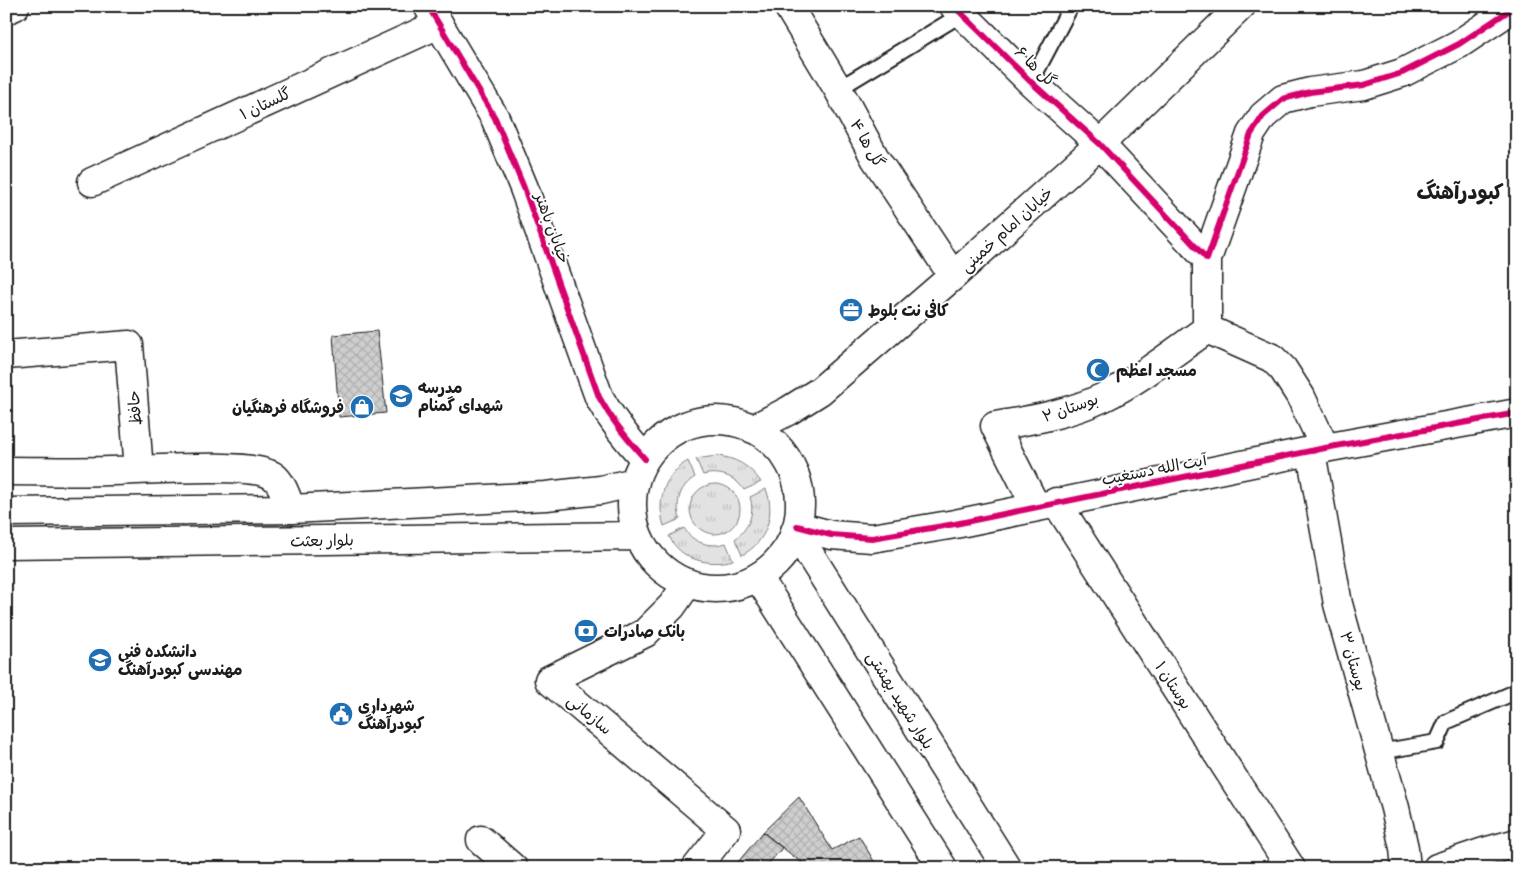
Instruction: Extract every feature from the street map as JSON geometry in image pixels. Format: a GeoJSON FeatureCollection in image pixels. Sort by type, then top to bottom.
{"type":"FeatureCollection","features":[{"type":"Feature","properties":{"kind":"street"},"geometry":{"type":"LineString","coordinates":[[6,10],[15,6]]}},
{"type":"Feature","properties":{"kind":"street","name":"گل ها ۴"},"geometry":{"type":"LineString","coordinates":[[788,6],[838,89],[876,158],[953,276]]}},
{"type":"Feature","properties":{"kind":"street","name":"خیابان امام خمینی"},"geometry":{"type":"LineString","coordinates":[[753,429],[788,411],[820,390],[953,276],[1100,144],[1242,6]]}},
{"type":"Feature","properties":{"kind":"street"},"geometry":{"type":"LineString","coordinates":[[1207,329],[1206,260],[1251,134],[1263,116],[1284,98],[1364,84],[1402,73],[1460,44],[1516,6]]}},
{"type":"Feature","properties":{"kind":"street","name":"گل ها ۶"},"geometry":{"type":"LineString","coordinates":[[958,10],[1031,82],[1100,144],[1206,260]]}},
{"type":"Feature","properties":{"kind":"street","name":"گلستان ۱"},"geometry":{"type":"LineString","coordinates":[[92,182],[434,15]]}},
{"type":"Feature","properties":{"kind":"street","name":"خیابان باهنر"},"geometry":{"type":"LineString","coordinates":[[434,15],[495,118],[524,188],[599,397],[610,418],[624,436],[640,471]]}},
{"type":"Feature","properties":{"kind":"street","name":"بوستان ۳"},"geometry":{"type":"LineString","coordinates":[[1207,329],[1272,358],[1283,370],[1301,397],[1318,450],[1338,604],[1404,848],[1406,868]]}},
{"type":"Feature","properties":{"kind":"street","name":"بوستان ۲"},"geometry":{"type":"LineString","coordinates":[[1046,505],[995,426],[1038,419],[1071,410],[1102,398],[1139,376],[1207,329]]}},
{"type":"Feature","properties":{"kind":"street","name":"حافظ"},"geometry":{"type":"LineString","coordinates":[[6,355],[129,345],[138,470]]}},
{"type":"Feature","properties":{"kind":"street","name":"آیت الله دستغیب"},"geometry":{"type":"LineString","coordinates":[[796,529],[832,535],[872,538],[955,524],[1318,450],[1517,413]]}},
{"type":"Feature","properties":{"kind":"street"},"geometry":{"type":"LineString","coordinates":[[703,421],[729,422],[753,429],[773,443],[788,461],[793,472],[800,508],[796,529],[786,550],[758,577],[732,586],[710,588],[688,583],[669,573],[653,560],[638,536],[632,504],[640,471],[660,442],[679,429],[691,424],[703,421]]}},
{"type":"Feature","properties":{"kind":"street"},"geometry":{"type":"LineString","coordinates":[[6,471],[219,468],[264,471],[273,475],[278,480],[291,509]]}},
{"type":"Feature","properties":{"kind":"street","name":"بلوار بعثت"},"geometry":{"type":"LineString","coordinates":[[6,512],[291,509],[546,496],[601,490],[640,471]]}},
{"type":"Feature","properties":{"kind":"street","name":"بوستان ۱"},"geometry":{"type":"LineString","coordinates":[[1046,505],[1291,868]]}},
{"type":"Feature","properties":{"kind":"street","name":"بلوار شهید بهشتی"},"geometry":{"type":"LineString","coordinates":[[796,529],[1007,868]]}},
{"type":"Feature","properties":{"kind":"street","name":"بلوار بعثت"},"geometry":{"type":"LineString","coordinates":[[6,544],[638,536]]}},
{"type":"Feature","properties":{"kind":"street"},"geometry":{"type":"LineString","coordinates":[[758,577],[944,868]]}},
{"type":"Feature","properties":{"kind":"street","name":"سازمانی"},"geometry":{"type":"LineString","coordinates":[[688,583],[672,606],[645,633],[549,680],[726,830],[696,868]]}},
{"type":"Feature","properties":{"kind":"street"},"geometry":{"type":"LineString","coordinates":[[481,840],[513,868]]}},
{"type":"Feature","properties":{"kind":"street"},"geometry":{"type":"LineString","coordinates":[[1437,868],[1517,843]]}},
{"type":"Feature","properties":{"kind":"lane"},"geometry":{"type":"LineString","coordinates":[[1031,82],[1071,6]]}},
{"type":"Feature","properties":{"kind":"lane"},"geometry":{"type":"LineString","coordinates":[[838,89],[958,10]]}},
{"type":"Feature","properties":{"kind":"lane"},"geometry":{"type":"LineString","coordinates":[[1379,752],[1437,742],[1446,722],[1513,693]]}},
{"type":"Feature","properties":{"kind":"green space"},"geometry":{"type":"Polygon","coordinates":[[[716,456],[730,458],[742,463],[761,482],[744,490],[736,481],[721,474],[703,475],[696,459],[716,456]]]}},
{"type":"Feature","properties":{"kind":"green space"},"geometry":{"type":"Polygon","coordinates":[[[688,461],[695,477],[686,485],[680,495],[678,507],[680,519],[664,526],[661,507],[664,489],[673,473],[688,461]]]}},
{"type":"Feature","properties":{"kind":"green space"},"geometry":{"type":"Polygon","coordinates":[[[715,484],[725,486],[733,491],[738,499],[740,509],[738,519],[733,527],[725,532],[715,534],[705,532],[697,527],[692,519],[690,509],[692,499],[697,491],[705,486],[715,484]]]}},
{"type":"Feature","properties":{"kind":"green space"},"geometry":{"type":"Polygon","coordinates":[[[766,489],[770,508],[767,527],[757,543],[742,555],[735,539],[750,520],[752,509],[750,497],[766,489]]]}},
{"type":"Feature","properties":{"kind":"green space"},"geometry":{"type":"Polygon","coordinates":[[[684,528],[692,537],[702,543],[714,545],[726,543],[733,560],[714,563],[705,562],[696,560],[680,551],[669,536],[684,528]]]}},
{"type":"Feature","properties":{"kind":"building"},"geometry":{"type":"Polygon","coordinates":[[[377,331],[386,413],[339,417],[333,335],[377,331]]]}},
{"type":"Feature","properties":{"kind":"building"},"geometry":{"type":"Polygon","coordinates":[[[799,797],[832,850],[859,836],[878,868],[808,868],[763,832],[799,797]]]}},
{"type":"Feature","properties":{"kind":"building"},"geometry":{"type":"Polygon","coordinates":[[[763,832],[782,848],[765,868],[733,868],[763,832]]]}},
{"type":"Feature","properties":{"kind":"cycle path"},"geometry":{"type":"LineString","coordinates":[[428,6],[495,118],[524,188],[599,397],[620,429],[645,459]]}},
{"type":"Feature","properties":{"kind":"cycle path"},"geometry":{"type":"LineString","coordinates":[[954,6],[1031,82],[1100,144],[1207,259],[1251,134],[1263,116],[1283,99],[1310,92],[1364,85],[1402,73],[1459,44],[1516,6]]}},
{"type":"Feature","properties":{"kind":"cycle path"},"geometry":{"type":"LineString","coordinates":[[797,526],[831,535],[872,538],[955,524],[1325,448],[1517,413]]}},
{"type":"Feature","properties":{"kind":"place","name":"کافی نت بلوط"},"geometry":{"type":"Point","coordinates":[851,310]}},
{"type":"Feature","properties":{"kind":"place","name":"مسجد اعظم"},"geometry":{"type":"Point","coordinates":[1098,370]}},
{"type":"Feature","properties":{"kind":"place","name":"مدرسه شهدای گمنام"},"geometry":{"type":"Point","coordinates":[401,396]}},
{"type":"Feature","properties":{"kind":"place","name":"فروشگاه فرهنگیان"},"geometry":{"type":"Point","coordinates":[362,407]}},
{"type":"Feature","properties":{"kind":"place","name":"بانک صادرات"},"geometry":{"type":"Point","coordinates":[586,631]}},
{"type":"Feature","properties":{"kind":"place","name":"دانشکده فنی مهندسی کبودرآهنگ"},"geometry":{"type":"Point","coordinates":[100,660]}},
{"type":"Feature","properties":{"kind":"place","name":"شهرداری کبودرآهنگ"},"geometry":{"type":"Point","coordinates":[341,714]}},
{"type":"Feature","properties":{"kind":"district","name":"کبودرآهنگ"},"geometry":{"type":"Point","coordinates":[1460,191]}}]}
